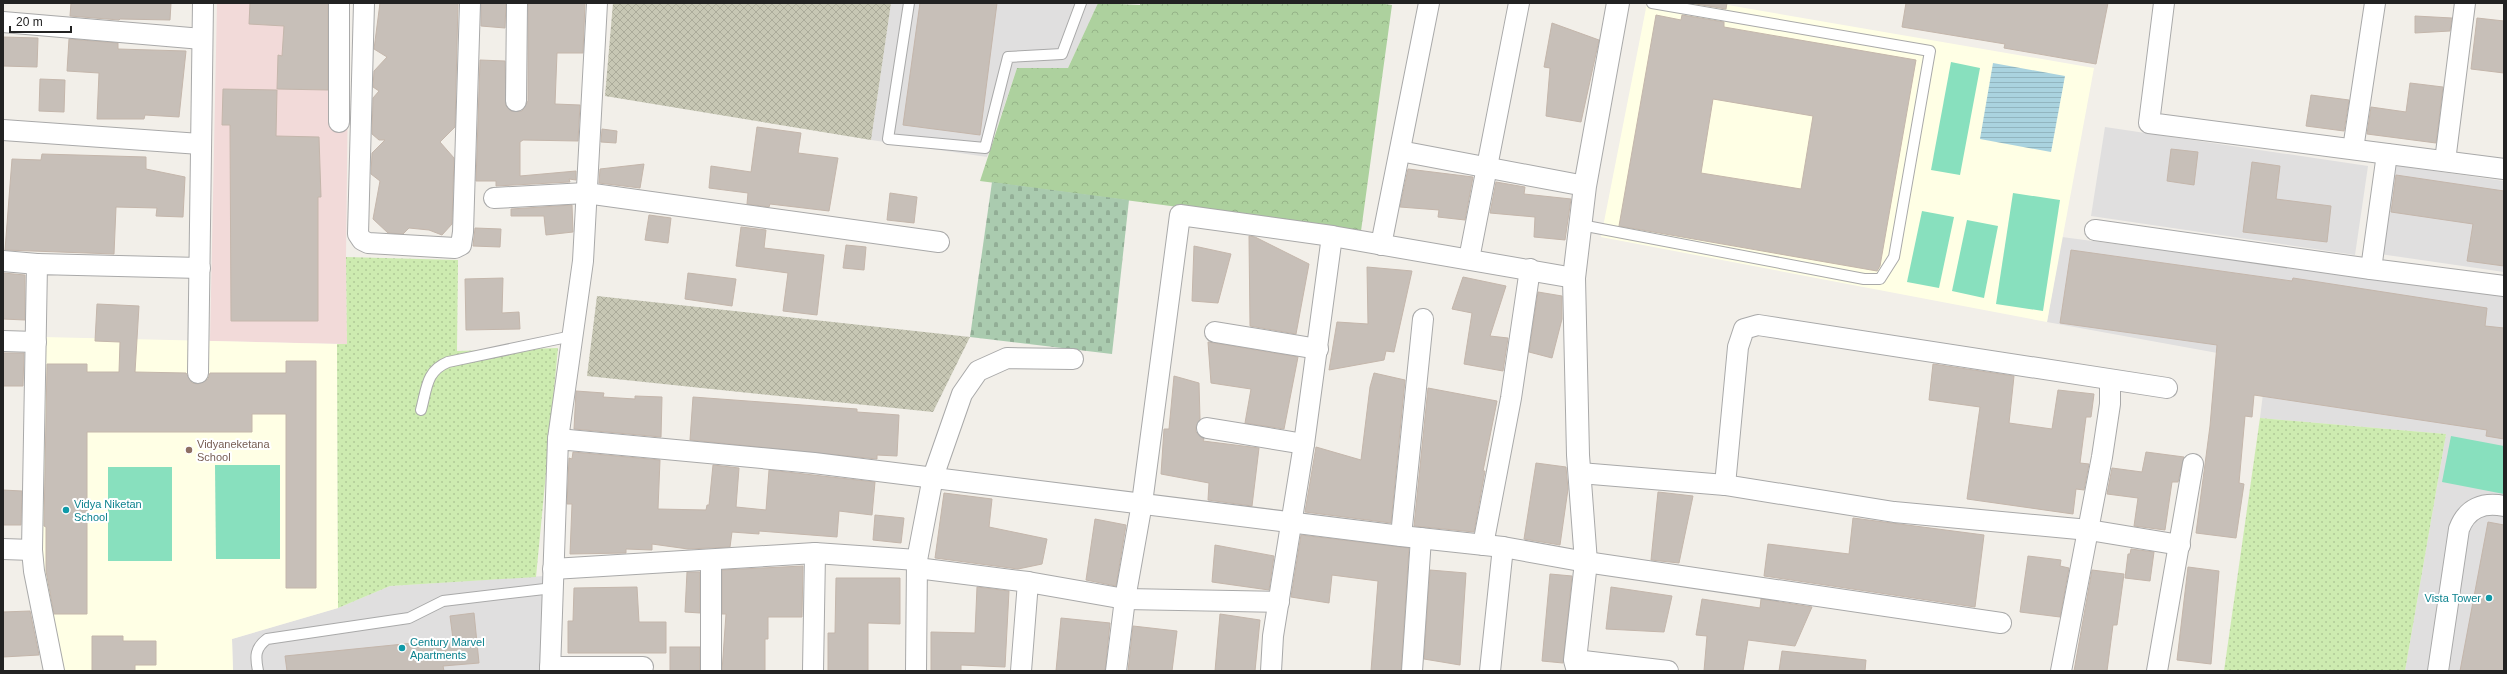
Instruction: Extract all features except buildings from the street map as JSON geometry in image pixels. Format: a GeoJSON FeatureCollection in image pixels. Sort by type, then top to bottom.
{"type":"FeatureCollection","features":[{"type":"Feature","properties":{"kind":"street"},"geometry":{"type":"LineString","coordinates":[[198,373],[203,3]]}},
{"type":"Feature","properties":{"kind":"street"},"geometry":{"type":"LineString","coordinates":[[339,3],[339,122]]}},
{"type":"Feature","properties":{"kind":"street"},"geometry":{"type":"LineString","coordinates":[[364,3],[358,234],[362,240],[368,243],[455,248],[461,245],[463,238],[470,3]]}},
{"type":"Feature","properties":{"kind":"street"},"geometry":{"type":"LineString","coordinates":[[516,101],[517,3]]}},
{"type":"Feature","properties":{"kind":"street"},"geometry":{"type":"LineString","coordinates":[[597,3],[583,261],[558,439],[550,669],[643,667]]}},
{"type":"Feature","properties":{"kind":"street"},"geometry":{"type":"LineString","coordinates":[[1380,245],[1429,3]]}},
{"type":"Feature","properties":{"kind":"street"},"geometry":{"type":"LineString","coordinates":[[1469,259],[1519,3]]}},
{"type":"Feature","properties":{"kind":"street"},"geometry":{"type":"LineString","coordinates":[[1618,3],[1585,186],[1574,278],[1580,473],[1586,562],[1576,665],[1668,671]]}},
{"type":"Feature","properties":{"kind":"street"},"geometry":{"type":"LineString","coordinates":[[2164,3],[2149,123],[2504,169]]}},
{"type":"Feature","properties":{"kind":"street"},"geometry":{"type":"LineString","coordinates":[[2353,149],[2375,3]]}},
{"type":"Feature","properties":{"kind":"street"},"geometry":{"type":"LineString","coordinates":[[2445,161],[2465,3]]}},
{"type":"Feature","properties":{"kind":"street"},"geometry":{"type":"LineString","coordinates":[[3,22],[202,39]]}},
{"type":"Feature","properties":{"kind":"street"},"geometry":{"type":"LineString","coordinates":[[3,130],[200,144]]}},
{"type":"Feature","properties":{"kind":"street"},"geometry":{"type":"LineString","coordinates":[[1400,151],[1585,186]]}},
{"type":"Feature","properties":{"kind":"street"},"geometry":{"type":"LineString","coordinates":[[2371,269],[2387,154]]}},
{"type":"Feature","properties":{"kind":"street"},"geometry":{"type":"LineString","coordinates":[[494,198],[586,193],[939,242]]}},
{"type":"Feature","properties":{"kind":"street"},"geometry":{"type":"LineString","coordinates":[[1116,671],[1125,599],[1142,503],[1180,215],[1332,236],[1530,269],[1574,278]]}},
{"type":"Feature","properties":{"kind":"street"},"geometry":{"type":"LineString","coordinates":[[2095,230],[2504,286]]}},
{"type":"Feature","properties":{"kind":"street"},"geometry":{"type":"LineString","coordinates":[[1271,671],[1279,602],[1318,349],[1332,236]]}},
{"type":"Feature","properties":{"kind":"street"},"geometry":{"type":"LineString","coordinates":[[3,262],[200,268]]}},
{"type":"Feature","properties":{"kind":"street"},"geometry":{"type":"LineString","coordinates":[[37,264],[32,550],[34,571],[54,671]]}},
{"type":"Feature","properties":{"kind":"street"},"geometry":{"type":"LineString","coordinates":[[1483,545],[1511,398],[1530,269]]}},
{"type":"Feature","properties":{"kind":"street"},"geometry":{"type":"LineString","coordinates":[[1401,536],[1423,318]]}},
{"type":"Feature","properties":{"kind":"street"},"geometry":{"type":"LineString","coordinates":[[1725,485],[1738,347],[1744,329],[1758,325],[2092,375],[2110,381],[2167,388]]}},
{"type":"Feature","properties":{"kind":"street"},"geometry":{"type":"LineString","coordinates":[[1215,332],[1318,349]]}},
{"type":"Feature","properties":{"kind":"street"},"geometry":{"type":"LineString","coordinates":[[3,341],[36,342]]}},
{"type":"Feature","properties":{"kind":"street"},"geometry":{"type":"LineString","coordinates":[[916,671],[917,564],[933,477],[962,394],[978,371],[1007,358],[1073,359]]}},
{"type":"Feature","properties":{"kind":"street"},"geometry":{"type":"LineString","coordinates":[[2061,671],[2089,530],[2110,404],[2110,381]]}},
{"type":"Feature","properties":{"kind":"street"},"geometry":{"type":"LineString","coordinates":[[1207,428],[1304,444]]}},
{"type":"Feature","properties":{"kind":"street"},"geometry":{"type":"LineString","coordinates":[[558,439],[933,477],[1292,523],[1503,547],[1586,562],[2001,623]]}},
{"type":"Feature","properties":{"kind":"street"},"geometry":{"type":"LineString","coordinates":[[2157,671],[2193,464]]}},
{"type":"Feature","properties":{"kind":"street"},"geometry":{"type":"LineString","coordinates":[[1580,473],[1725,485],[1894,512],[2089,530],[2180,544]]}},
{"type":"Feature","properties":{"kind":"street"},"geometry":{"type":"LineString","coordinates":[[2438,671],[2459,529],[2465,517],[2476,508],[2491,504],[2504,506]]}},
{"type":"Feature","properties":{"kind":"street"},"geometry":{"type":"LineString","coordinates":[[1412,671],[1421,538]]}},
{"type":"Feature","properties":{"kind":"street"},"geometry":{"type":"LineString","coordinates":[[1490,671],[1503,547]]}},
{"type":"Feature","properties":{"kind":"street"},"geometry":{"type":"LineString","coordinates":[[3,549],[32,550]]}},
{"type":"Feature","properties":{"kind":"street"},"geometry":{"type":"LineString","coordinates":[[553,569],[815,553],[917,564],[1125,599],[1279,602]]}},
{"type":"Feature","properties":{"kind":"street"},"geometry":{"type":"LineString","coordinates":[[813,671],[815,553]]}},
{"type":"Feature","properties":{"kind":"street"},"geometry":{"type":"LineString","coordinates":[[711,560],[711,671]]}},
{"type":"Feature","properties":{"kind":"street"},"geometry":{"type":"LineString","coordinates":[[1021,671],[1028,582]]}},
{"type":"Feature","properties":{"kind":"lane"},"geometry":{"type":"LineString","coordinates":[[909,3],[888,139],[985,148],[1008,56],[1062,54],[1081,3]]}},
{"type":"Feature","properties":{"kind":"lane"},"geometry":{"type":"LineString","coordinates":[[1581,225],[1864,280],[1880,279],[1894,257],[1930,51],[1652,3]]}},
{"type":"Feature","properties":{"kind":"lane"},"geometry":{"type":"LineString","coordinates":[[421,410],[430,376],[437,367],[448,362],[572,336]]}},
{"type":"Feature","properties":{"kind":"lane"},"geometry":{"type":"LineString","coordinates":[[258,671],[255,654],[260,644],[267,639],[410,618],[443,601],[553,588]]}},
{"type":"Feature","properties":{"kind":"shaded area"},"geometry":{"type":"Polygon","coordinates":[[[217,3],[349,3],[346,257],[347,344],[210,341],[217,3]]]}},
{"type":"Feature","properties":{"kind":"shaded area"},"geometry":{"type":"Polygon","coordinates":[[[613,3],[891,3],[871,140],[605,96],[613,3]]]}},
{"type":"Feature","properties":{"kind":"shaded area"},"geometry":{"type":"Polygon","coordinates":[[[891,3],[1098,3],[1068,68],[1017,68],[987,157],[871,140],[891,3]]]}},
{"type":"Feature","properties":{"kind":"shaded area"},"geometry":{"type":"Polygon","coordinates":[[[1647,3],[1716,3],[2094,68],[2047,322],[1601,237],[1647,3]]]}},
{"type":"Feature","properties":{"kind":"shaded area"},"geometry":{"type":"Polygon","coordinates":[[[2105,127],[2368,166],[2355,255],[2091,216],[2105,127]]]}},
{"type":"Feature","properties":{"kind":"shaded area"},"geometry":{"type":"Polygon","coordinates":[[[2392,165],[2504,181],[2504,272],[2380,254],[2392,165]]]}},
{"type":"Feature","properties":{"kind":"shaded area"},"geometry":{"type":"Polygon","coordinates":[[[2062,237],[2504,295],[2504,671],[2405,671],[2446,434],[2260,418],[2267,362],[2047,322],[2062,237]]]}},
{"type":"Feature","properties":{"kind":"shaded area"},"geometry":{"type":"Polygon","coordinates":[[[597,296],[970,337],[933,412],[587,376],[597,296]]]}},
{"type":"Feature","properties":{"kind":"shaded area","name":"Vidyaneketana School"},"geometry":{"type":"Polygon","coordinates":[[[43,337],[337,344],[338,608],[232,639],[233,671],[60,671],[40,556],[43,337]]]}},
{"type":"Feature","properties":{"kind":"shaded area"},"geometry":{"type":"Polygon","coordinates":[[[560,575],[557,671],[233,671],[232,639],[338,608],[390,586],[560,575]]]}},
{"type":"Feature","properties":{"kind":"green space"},"geometry":{"type":"Polygon","coordinates":[[[1098,3],[1140,5],[1140,3],[1378,3],[1392,5],[1361,231],[980,181],[1017,68],[1068,68],[1098,3]]]}},
{"type":"Feature","properties":{"kind":"green space"},"geometry":{"type":"Polygon","coordinates":[[[1951,62],[1980,68],[1960,175],[1931,170],[1951,62]]]}},
{"type":"Feature","properties":{"kind":"green space"},"geometry":{"type":"Polygon","coordinates":[[[992,182],[1129,200],[1112,354],[970,337],[992,182]]]}},
{"type":"Feature","properties":{"kind":"green space"},"geometry":{"type":"Polygon","coordinates":[[[2013,193],[2060,200],[2043,311],[1996,304],[2013,193]]]}},
{"type":"Feature","properties":{"kind":"green space"},"geometry":{"type":"Polygon","coordinates":[[[1922,211],[1954,217],[1939,288],[1907,282],[1922,211]]]}},
{"type":"Feature","properties":{"kind":"green space"},"geometry":{"type":"Polygon","coordinates":[[[1967,220],[1998,226],[1984,298],[1952,291],[1967,220]]]}},
{"type":"Feature","properties":{"kind":"green space"},"geometry":{"type":"Polygon","coordinates":[[[346,257],[458,260],[457,351],[558,348],[536,577],[390,586],[338,608],[337,344],[347,344],[346,257]]]}},
{"type":"Feature","properties":{"kind":"green space"},"geometry":{"type":"Polygon","coordinates":[[[2260,418],[2446,434],[2405,671],[2224,671],[2260,418]]]}},
{"type":"Feature","properties":{"kind":"green space"},"geometry":{"type":"Polygon","coordinates":[[[2451,436],[2504,446],[2504,494],[2442,482],[2451,436]]]}},
{"type":"Feature","properties":{"kind":"green space"},"geometry":{"type":"Polygon","coordinates":[[[215,465],[280,465],[280,559],[216,559],[215,465]]]}},
{"type":"Feature","properties":{"kind":"green space"},"geometry":{"type":"Polygon","coordinates":[[[108,467],[172,467],[172,561],[108,561],[108,467]]]}},
{"type":"Feature","properties":{"kind":"water"},"geometry":{"type":"Polygon","coordinates":[[[1993,63],[2065,76],[2051,152],[1980,139],[1993,63]]]}},
{"type":"Feature","properties":{"kind":"place","name":"Vidyaneketana School"},"geometry":{"type":"Point","coordinates":[189,450]}},
{"type":"Feature","properties":{"kind":"place","name":"Vidya Niketan School"},"geometry":{"type":"Point","coordinates":[66,510]}},
{"type":"Feature","properties":{"kind":"place","name":"Vista Tower"},"geometry":{"type":"Point","coordinates":[2489,598]}},
{"type":"Feature","properties":{"kind":"place","name":"Century Marvel Apartments"},"geometry":{"type":"Point","coordinates":[402,648]}}]}
